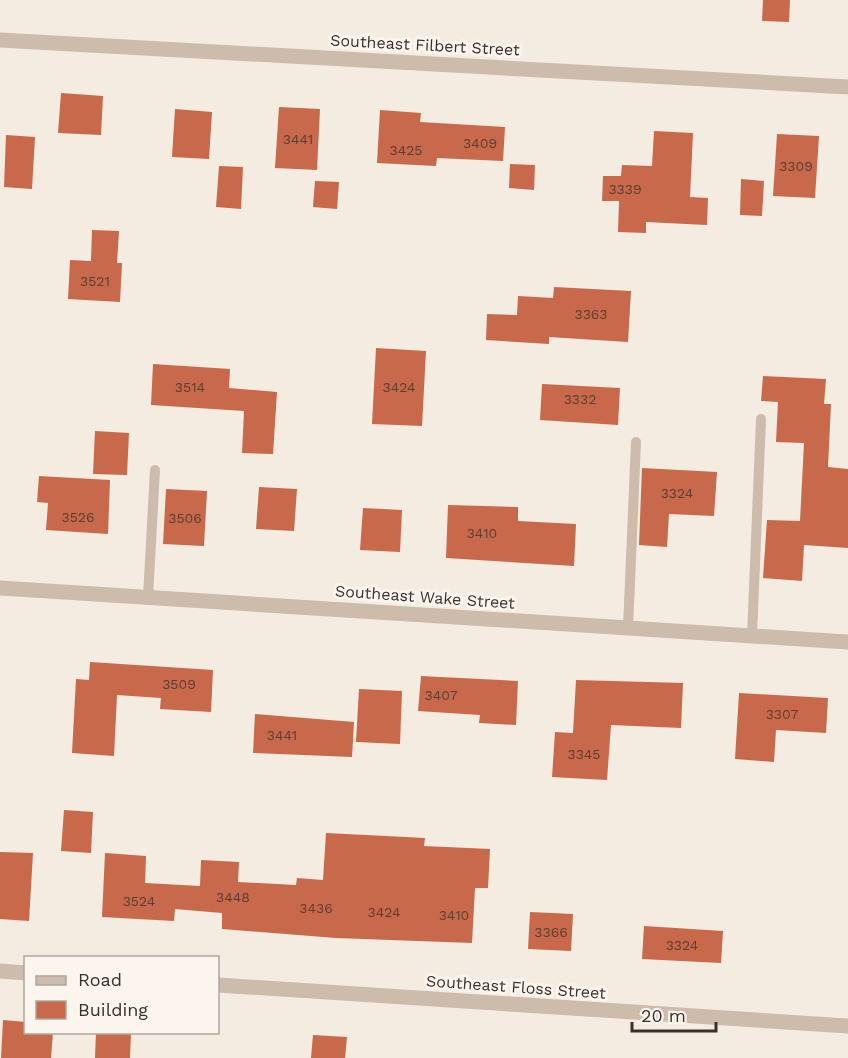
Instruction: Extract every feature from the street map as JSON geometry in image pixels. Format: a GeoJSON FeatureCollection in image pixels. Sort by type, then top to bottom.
{"type":"FeatureCollection","features":[{"type":"Feature","properties":{"kind":"street","name":"Southeast Filbert Street"},"geometry":{"type":"LineString","coordinates":[[0,40],[848,87]]}},
{"type":"Feature","properties":{"kind":"street","name":"Southeast Wake Street"},"geometry":{"type":"LineString","coordinates":[[0,588],[848,642]]}},
{"type":"Feature","properties":{"kind":"street"},"geometry":{"type":"LineString","coordinates":[[0,971],[24,973]]}},
{"type":"Feature","properties":{"kind":"street","name":"Southeast Floss Street"},"geometry":{"type":"LineString","coordinates":[[219,985],[848,1026]]}},
{"type":"Feature","properties":{"kind":"lane"},"geometry":{"type":"LineString","coordinates":[[752,636],[761,419]]}},
{"type":"Feature","properties":{"kind":"lane"},"geometry":{"type":"LineString","coordinates":[[628,628],[636,442]]}},
{"type":"Feature","properties":{"kind":"lane"},"geometry":{"type":"LineString","coordinates":[[148,597],[155,470]]}},
{"type":"Feature","properties":{"kind":"building"},"geometry":{"type":"Polygon","coordinates":[[[763,0],[790,0],[789,22],[762,21],[763,0]]]}},
{"type":"Feature","properties":{"kind":"building"},"geometry":{"type":"Polygon","coordinates":[[[61,93],[103,96],[101,135],[58,133],[61,93]]]}},
{"type":"Feature","properties":{"kind":"building"},"geometry":{"type":"Polygon","coordinates":[[[279,107],[320,109],[317,170],[275,168],[279,107]]]}},
{"type":"Feature","properties":{"kind":"building"},"geometry":{"type":"Polygon","coordinates":[[[175,109],[212,112],[209,159],[172,157],[175,109]]]}},
{"type":"Feature","properties":{"kind":"building"},"geometry":{"type":"Polygon","coordinates":[[[380,110],[421,113],[420,122],[505,127],[503,161],[437,158],[436,166],[377,163],[380,110]]]}},
{"type":"Feature","properties":{"kind":"building"},"geometry":{"type":"Polygon","coordinates":[[[654,131],[693,133],[690,197],[708,198],[707,225],[646,222],[646,233],[618,232],[619,201],[602,201],[603,176],[621,176],[622,165],[652,166],[654,131]]]}},
{"type":"Feature","properties":{"kind":"building"},"geometry":{"type":"Polygon","coordinates":[[[777,134],[819,136],[815,198],[773,196],[777,134]]]}},
{"type":"Feature","properties":{"kind":"building"},"geometry":{"type":"Polygon","coordinates":[[[6,135],[35,137],[32,189],[4,187],[6,135]]]}},
{"type":"Feature","properties":{"kind":"building"},"geometry":{"type":"Polygon","coordinates":[[[510,164],[535,165],[534,190],[509,188],[510,164]]]}},
{"type":"Feature","properties":{"kind":"building"},"geometry":{"type":"Polygon","coordinates":[[[219,166],[243,167],[241,209],[216,207],[219,166]]]}},
{"type":"Feature","properties":{"kind":"building"},"geometry":{"type":"Polygon","coordinates":[[[741,179],[764,181],[762,216],[740,215],[741,179]]]}},
{"type":"Feature","properties":{"kind":"building"},"geometry":{"type":"Polygon","coordinates":[[[315,181],[339,182],[337,209],[313,207],[315,181]]]}},
{"type":"Feature","properties":{"kind":"building"},"geometry":{"type":"Polygon","coordinates":[[[92,230],[119,231],[117,263],[122,263],[120,302],[68,299],[70,260],[91,261],[92,230]]]}},
{"type":"Feature","properties":{"kind":"building"},"geometry":{"type":"Polygon","coordinates":[[[554,287],[631,291],[628,342],[549,337],[549,344],[486,340],[487,314],[517,315],[518,296],[553,298],[554,287]]]}},
{"type":"Feature","properties":{"kind":"building"},"geometry":{"type":"Polygon","coordinates":[[[376,348],[426,351],[422,426],[372,424],[376,348]]]}},
{"type":"Feature","properties":{"kind":"building"},"geometry":{"type":"Polygon","coordinates":[[[153,364],[230,369],[229,388],[277,392],[273,454],[242,453],[244,411],[151,405],[153,364]]]}},
{"type":"Feature","properties":{"kind":"building"},"geometry":{"type":"Polygon","coordinates":[[[763,376],[826,379],[824,404],[831,404],[828,467],[848,469],[848,548],[804,545],[802,581],[763,578],[767,520],[800,521],[804,443],[776,442],[778,402],[761,401],[763,376]]]}},
{"type":"Feature","properties":{"kind":"building"},"geometry":{"type":"Polygon","coordinates":[[[542,384],[620,388],[618,425],[540,420],[542,384]]]}},
{"type":"Feature","properties":{"kind":"building"},"geometry":{"type":"Polygon","coordinates":[[[95,431],[129,433],[127,475],[93,474],[95,431]]]}},
{"type":"Feature","properties":{"kind":"building"},"geometry":{"type":"Polygon","coordinates":[[[642,468],[717,472],[714,516],[669,514],[667,547],[639,545],[642,468]]]}},
{"type":"Feature","properties":{"kind":"building"},"geometry":{"type":"Polygon","coordinates":[[[39,476],[110,480],[108,534],[46,530],[48,503],[37,502],[39,476]]]}},
{"type":"Feature","properties":{"kind":"building"},"geometry":{"type":"Polygon","coordinates":[[[259,487],[297,489],[294,531],[256,529],[259,487]]]}},
{"type":"Feature","properties":{"kind":"building"},"geometry":{"type":"Polygon","coordinates":[[[166,489],[207,491],[204,546],[163,544],[166,489]]]}},
{"type":"Feature","properties":{"kind":"building"},"geometry":{"type":"Polygon","coordinates":[[[448,505],[518,507],[518,521],[576,524],[574,566],[446,558],[448,505]]]}},
{"type":"Feature","properties":{"kind":"building"},"geometry":{"type":"Polygon","coordinates":[[[363,508],[402,510],[400,552],[360,550],[363,508]]]}},
{"type":"Feature","properties":{"kind":"building"},"geometry":{"type":"Polygon","coordinates":[[[90,662],[213,670],[211,712],[160,709],[161,698],[117,695],[114,756],[72,753],[76,679],[89,680],[90,662]]]}},
{"type":"Feature","properties":{"kind":"building"},"geometry":{"type":"Polygon","coordinates":[[[421,676],[518,681],[516,725],[479,723],[480,715],[418,711],[421,676]]]}},
{"type":"Feature","properties":{"kind":"building"},"geometry":{"type":"Polygon","coordinates":[[[576,680],[683,683],[681,728],[611,725],[607,780],[552,777],[555,732],[573,733],[576,680]]]}},
{"type":"Feature","properties":{"kind":"building"},"geometry":{"type":"Polygon","coordinates":[[[359,689],[402,691],[400,744],[356,742],[359,689]]]}},
{"type":"Feature","properties":{"kind":"building"},"geometry":{"type":"Polygon","coordinates":[[[739,693],[828,698],[826,733],[776,730],[774,762],[735,759],[739,693]]]}},
{"type":"Feature","properties":{"kind":"building"},"geometry":{"type":"Polygon","coordinates":[[[255,714],[354,722],[352,757],[253,753],[255,714]]]}},
{"type":"Feature","properties":{"kind":"building"},"geometry":{"type":"Polygon","coordinates":[[[64,810],[93,812],[91,853],[61,851],[64,810]]]}},
{"type":"Feature","properties":{"kind":"building"},"geometry":{"type":"Polygon","coordinates":[[[326,833],[425,838],[424,846],[490,849],[488,888],[475,888],[472,943],[336,938],[222,929],[222,913],[175,909],[174,921],[102,917],[105,853],[146,856],[145,883],[200,886],[201,860],[239,862],[238,882],[296,885],[297,878],[323,880],[326,833]]]}},
{"type":"Feature","properties":{"kind":"building"},"geometry":{"type":"Polygon","coordinates":[[[0,852],[33,853],[29,921],[0,919],[0,852]]]}},
{"type":"Feature","properties":{"kind":"building"},"geometry":{"type":"Polygon","coordinates":[[[530,912],[573,914],[571,951],[528,949],[530,912]]]}},
{"type":"Feature","properties":{"kind":"building"},"geometry":{"type":"Polygon","coordinates":[[[644,926],[723,931],[721,963],[642,959],[644,926]]]}},
{"type":"Feature","properties":{"kind":"building"},"geometry":{"type":"Polygon","coordinates":[[[3,1020],[24,1022],[24,1034],[53,1034],[51,1058],[1,1058],[3,1020]]]}},
{"type":"Feature","properties":{"kind":"building"},"geometry":{"type":"Polygon","coordinates":[[[96,1034],[131,1034],[130,1058],[95,1058],[96,1034]]]}},
{"type":"Feature","properties":{"kind":"building"},"geometry":{"type":"Polygon","coordinates":[[[313,1035],[347,1037],[345,1058],[311,1058],[313,1035]]]}}]}
